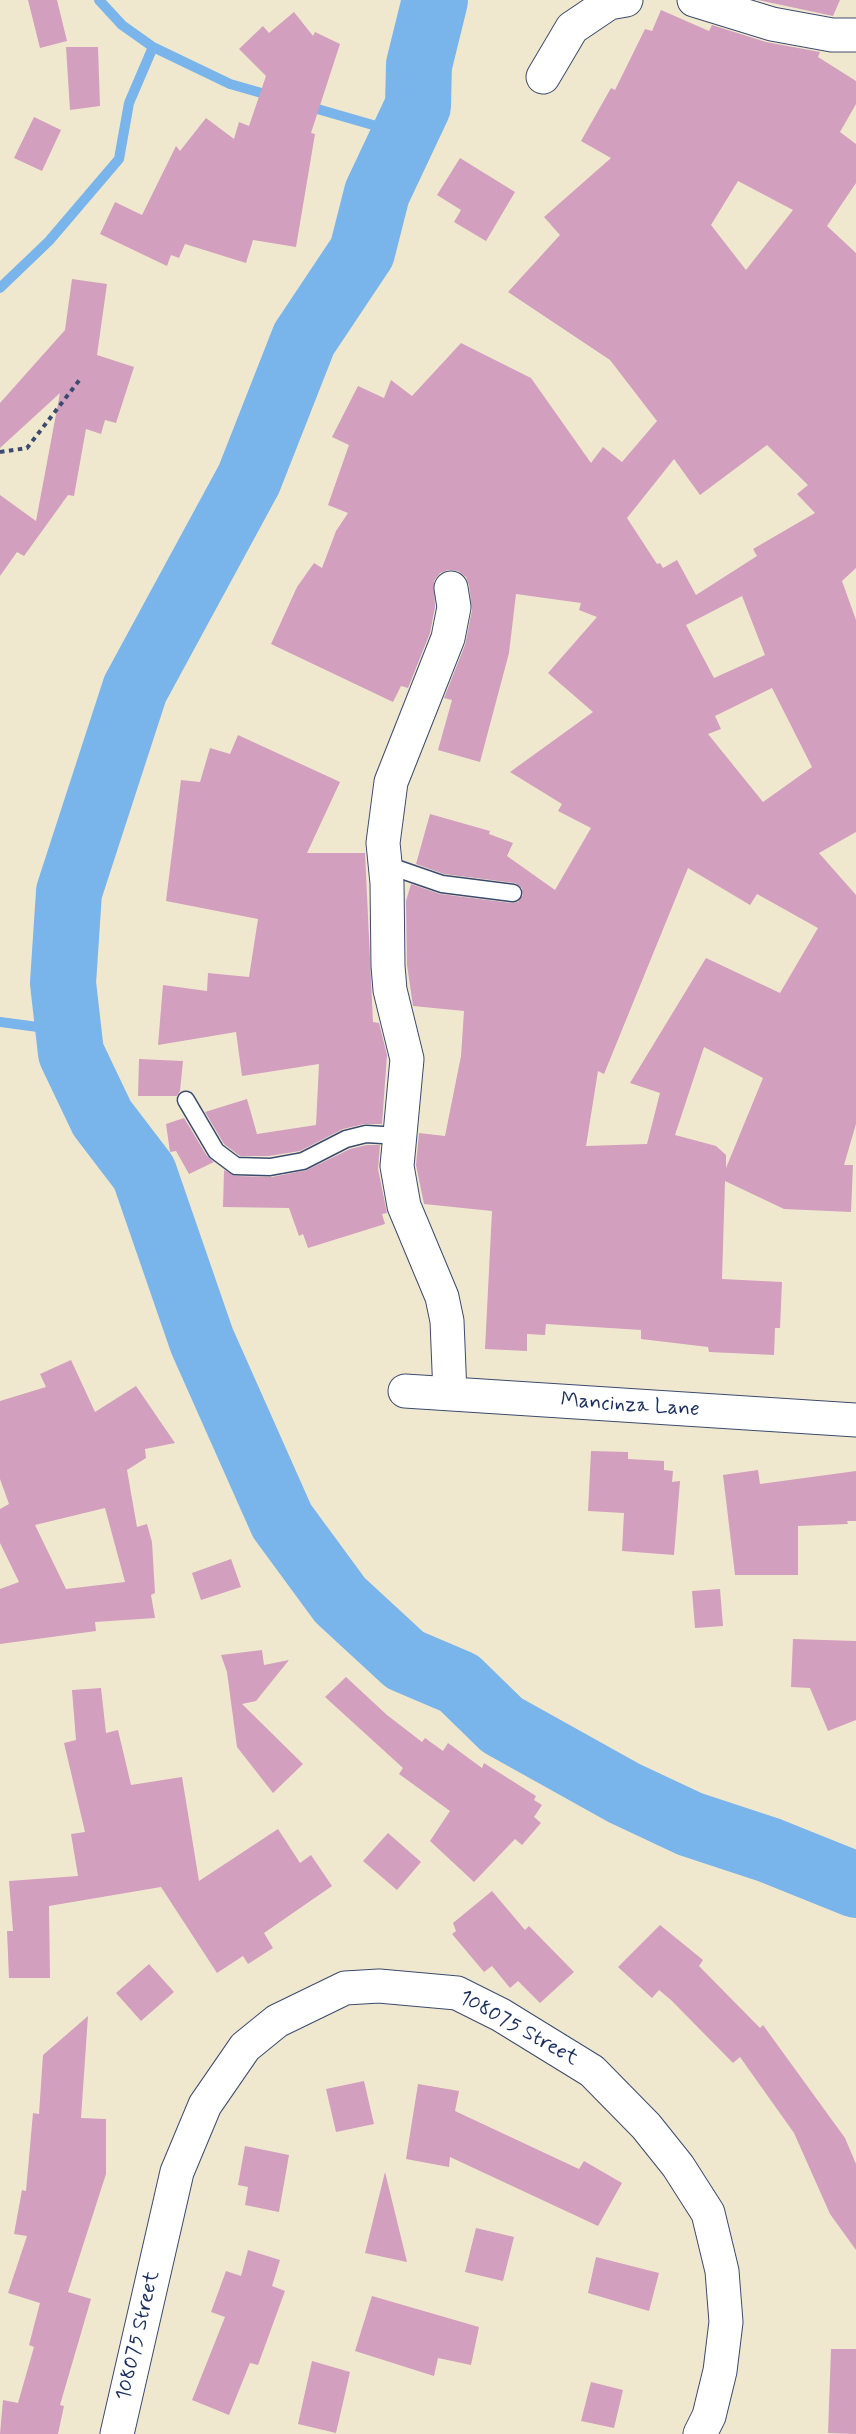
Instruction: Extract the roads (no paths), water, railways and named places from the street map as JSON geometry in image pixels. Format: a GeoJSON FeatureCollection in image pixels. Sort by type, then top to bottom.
{"type":"FeatureCollection","features":[{"type":"Feature","properties":{"kind":"street"},"geometry":{"type":"LineString","coordinates":[[543,77],[572,28],[609,3],[626,0]]}},
{"type":"Feature","properties":{"kind":"street"},"geometry":{"type":"LineString","coordinates":[[694,0],[772,24],[832,35],[856,35]]}},
{"type":"Feature","properties":{"kind":"street"},"geometry":{"type":"LineString","coordinates":[[450,1394],[444,1305],[404,1206],[397,1166],[407,1059],[390,990],[384,824],[391,782],[448,638],[454,607],[451,588]]}},
{"type":"Feature","properties":{"kind":"street","name":"Mancinza Lane"},"geometry":{"type":"LineString","coordinates":[[405,1391],[856,1420]]}},
{"type":"Feature","properties":{"kind":"street","name":"108075 Street"},"geometry":{"type":"LineString","coordinates":[[117,2434],[177,2172],[205,2105],[245,2047],[277,2021],[345,1988],[379,1986],[457,1993],[501,2015],[592,2072],[646,2126],[678,2166],[708,2213],[722,2271],[726,2322],[720,2371],[709,2416],[700,2434]]}},
{"type":"Feature","properties":{"kind":"lane"},"geometry":{"type":"LineString","coordinates":[[384,864],[442,884],[513,893]]}},
{"type":"Feature","properties":{"kind":"lane"},"geometry":{"type":"LineString","coordinates":[[186,1100],[216,1151],[236,1166],[270,1167],[303,1161],[346,1139],[366,1134],[400,1136]]}},
{"type":"Feature","properties":{"kind":"waterway"},"geometry":{"type":"LineString","coordinates":[[99,0],[122,25],[153,47],[230,84],[272,96]]}},
{"type":"Feature","properties":{"kind":"waterway"},"geometry":{"type":"LineString","coordinates":[[435,0],[419,65],[418,106],[377,193],[362,252],[304,339],[249,479],[135,689],[69,892],[63,983],[71,1053],[102,1118],[144,1173],[202,1341],[282,1521],[340,1600],[405,1660],[459,1683],[502,1725],[624,1793],[690,1824],[769,1850],[856,1885]]}},
{"type":"Feature","properties":{"kind":"waterway"},"geometry":{"type":"LineString","coordinates":[[0,288],[49,241],[119,159],[129,103],[153,47]]}},
{"type":"Feature","properties":{"kind":"waterway"},"geometry":{"type":"LineString","coordinates":[[307,106],[404,134]]}},
{"type":"Feature","properties":{"kind":"waterway"},"geometry":{"type":"LineString","coordinates":[[0,1022],[68,1031]]}}]}
